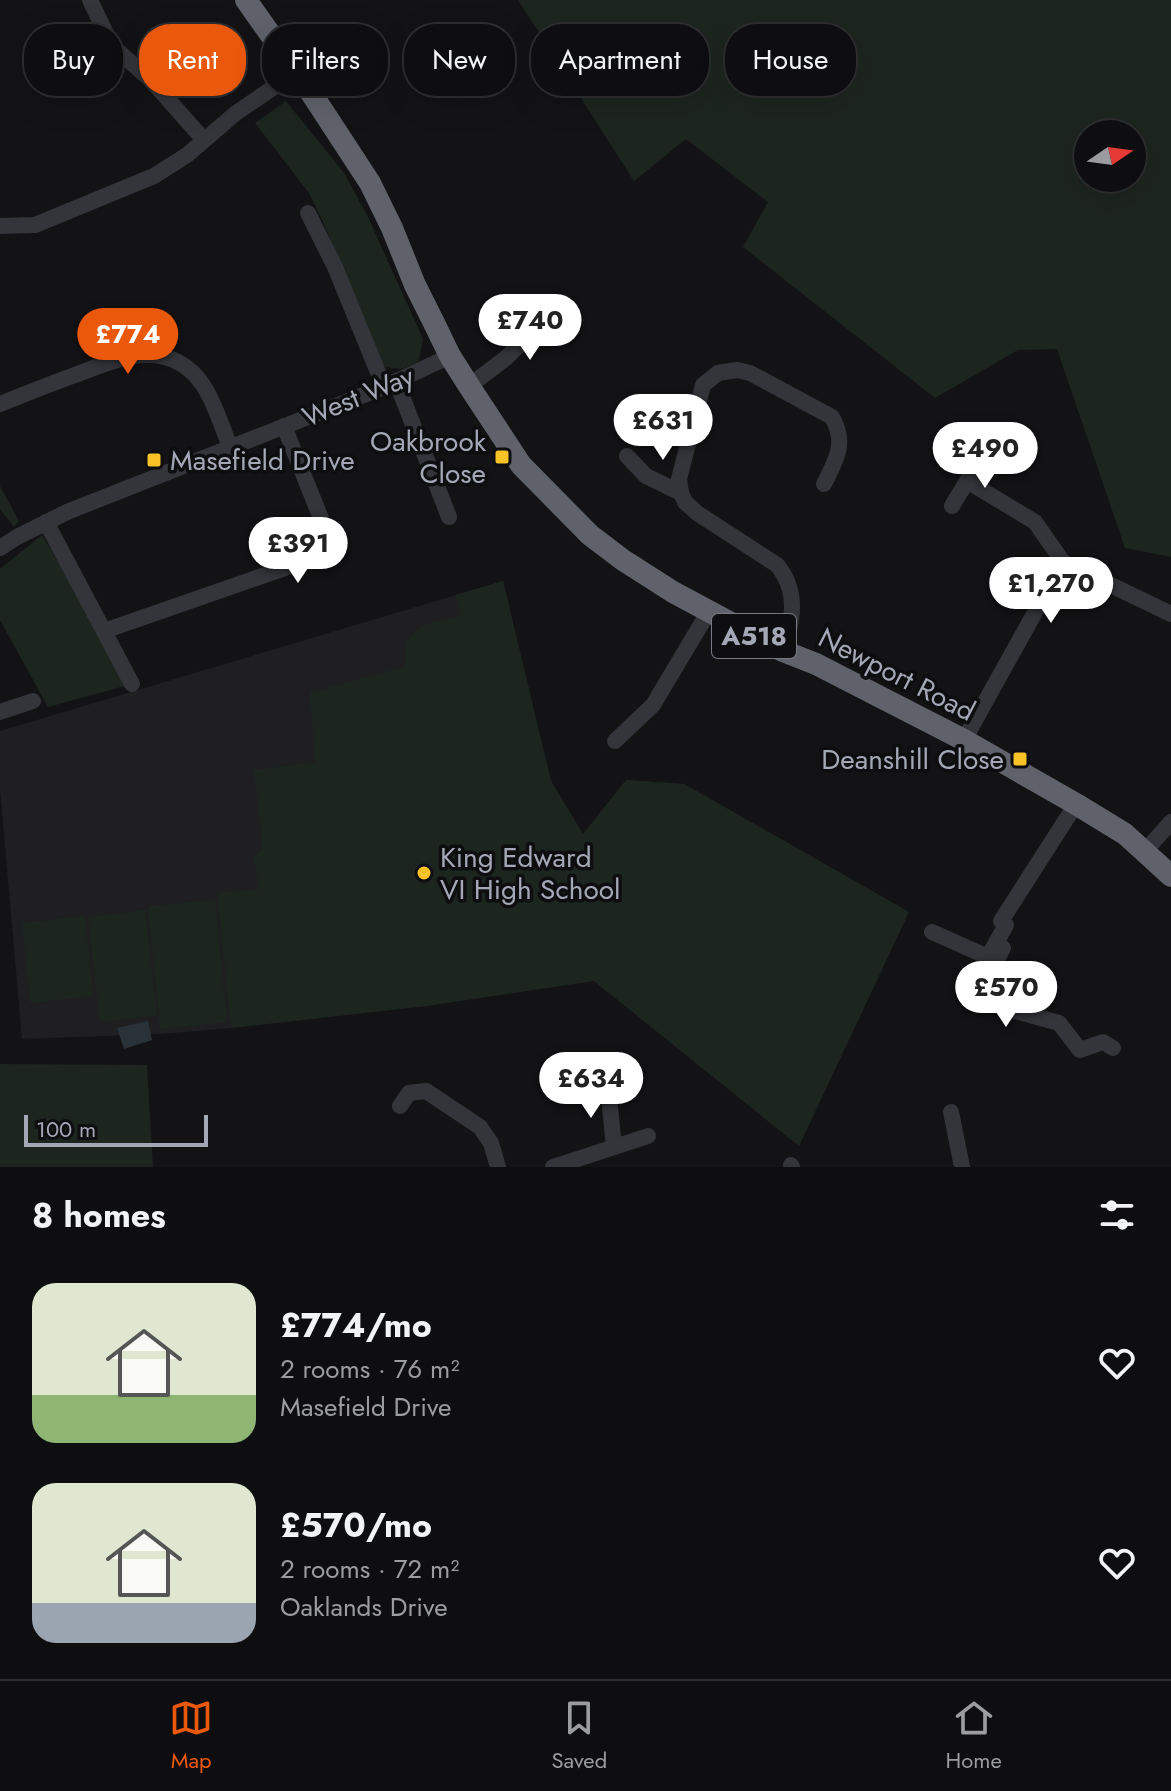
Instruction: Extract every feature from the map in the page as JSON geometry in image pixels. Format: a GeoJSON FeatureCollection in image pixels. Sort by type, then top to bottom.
{"type":"FeatureCollection","features":[{"type":"Feature","properties":{"kind":"highway","name":"Newport Road"},"geometry":{"type":"LineString","coordinates":[[251,7],[263,24]]}},
{"type":"Feature","properties":{"kind":"highway","name":"Newport Road"},"geometry":{"type":"LineString","coordinates":[[313,96],[370,183],[450,356],[521,465],[590,535],[673,592],[783,651],[816,664],[964,740],[1076,804],[1125,834],[1171,876]]}},
{"type":"Feature","properties":{"kind":"street"},"geometry":{"type":"LineString","coordinates":[[90,0],[112,46],[150,79],[204,140]]}},
{"type":"Feature","properties":{"kind":"street"},"geometry":{"type":"LineString","coordinates":[[0,226],[35,225],[154,176],[187,155],[262,95]]}},
{"type":"Feature","properties":{"kind":"street"},"geometry":{"type":"LineString","coordinates":[[308,213],[390,384],[449,517]]}},
{"type":"Feature","properties":{"kind":"street"},"geometry":{"type":"LineString","coordinates":[[469,386],[506,358],[562,302]]}},
{"type":"Feature","properties":{"kind":"street"},"geometry":{"type":"LineString","coordinates":[[0,404],[112,360],[153,354],[186,367],[202,383],[230,447]]}},
{"type":"Feature","properties":{"kind":"street","name":"West Way"},"geometry":{"type":"LineString","coordinates":[[0,548],[46,522],[96,500],[390,384],[450,356]]}},
{"type":"Feature","properties":{"kind":"street"},"geometry":{"type":"LineString","coordinates":[[783,651],[790,632],[792,613],[789,583],[784,573],[777,565],[697,513],[685,502],[681,493],[679,479],[703,385],[710,378],[728,370],[750,373],[832,417],[841,437],[835,462],[824,484]]}},
{"type":"Feature","properties":{"kind":"street"},"geometry":{"type":"LineString","coordinates":[[104,631],[311,559],[318,552],[325,535],[324,526],[284,426]]}},
{"type":"Feature","properties":{"kind":"street"},"geometry":{"type":"LineString","coordinates":[[952,506],[984,453]]}},
{"type":"Feature","properties":{"kind":"street"},"geometry":{"type":"LineString","coordinates":[[627,456],[646,476],[681,493]]}},
{"type":"Feature","properties":{"kind":"street"},"geometry":{"type":"LineString","coordinates":[[967,481],[1035,522],[1063,562],[1171,614]]}},
{"type":"Feature","properties":{"kind":"street"},"geometry":{"type":"LineString","coordinates":[[46,522],[132,684]]}},
{"type":"Feature","properties":{"kind":"street"},"geometry":{"type":"LineString","coordinates":[[964,740],[1063,562]]}},
{"type":"Feature","properties":{"kind":"street"},"geometry":{"type":"LineString","coordinates":[[615,741],[653,705],[709,611]]}},
{"type":"Feature","properties":{"kind":"street"},"geometry":{"type":"LineString","coordinates":[[0,712],[33,701]]}},
{"type":"Feature","properties":{"kind":"street"},"geometry":{"type":"LineString","coordinates":[[1003,919],[1076,804]]}},
{"type":"Feature","properties":{"kind":"street"},"geometry":{"type":"LineString","coordinates":[[1144,852],[1171,822]]}},
{"type":"Feature","properties":{"kind":"street"},"geometry":{"type":"LineString","coordinates":[[932,932],[988,957],[1006,925],[1003,919]]}},
{"type":"Feature","properties":{"kind":"street"},"geometry":{"type":"LineString","coordinates":[[1003,919],[1017,923],[994,965],[1001,1002],[1015,1011],[1059,1023],[1080,1050],[1103,1042],[1113,1048]]}},
{"type":"Feature","properties":{"kind":"street"},"geometry":{"type":"LineString","coordinates":[[608,1088],[614,1147]]}},
{"type":"Feature","properties":{"kind":"street"},"geometry":{"type":"LineString","coordinates":[[400,1106],[409,1093],[426,1091],[480,1127],[491,1143],[498,1167]]}},
{"type":"Feature","properties":{"kind":"street"},"geometry":{"type":"LineString","coordinates":[[951,1112],[962,1167]]}},
{"type":"Feature","properties":{"kind":"street"},"geometry":{"type":"LineString","coordinates":[[553,1167],[648,1136]]}},
{"type":"Feature","properties":{"kind":"shaded area"},"geometry":{"type":"Polygon","coordinates":[[[518,0],[1171,0],[1171,557],[1125,548],[1057,349],[1018,350],[935,398],[743,247],[768,202],[686,139],[634,181],[580,96],[709,96],[709,24],[533,24],[518,0]]]}},
{"type":"Feature","properties":{"kind":"shaded area"},"geometry":{"type":"Polygon","coordinates":[[[286,101],[344,173],[368,217],[423,339],[419,361],[402,369],[385,367],[374,351],[309,193],[255,123],[286,101]]]}},
{"type":"Feature","properties":{"kind":"shaded area"},"geometry":{"type":"Polygon","coordinates":[[[0,486],[19,521],[14,527],[0,509],[0,486]]]}},
{"type":"Feature","properties":{"kind":"shaded area"},"geometry":{"type":"Polygon","coordinates":[[[42,535],[132,684],[48,707],[0,620],[0,569],[42,535]]]}},
{"type":"Feature","properties":{"kind":"shaded area","name":"King Edward VI High School"},"geometry":{"type":"Polygon","coordinates":[[[503,581],[551,781],[583,834],[626,780],[684,784],[909,912],[799,1146],[594,981],[426,1006],[232,1028],[22,1039],[0,789],[0,731],[503,581]]]}},
{"type":"Feature","properties":{"kind":"shaded area","name":"King Edward VI High School"},"geometry":{"type":"Polygon","coordinates":[[[503,581],[551,781],[583,834],[626,780],[684,784],[909,912],[799,1146],[594,981],[426,1006],[231,1028],[217,893],[258,889],[254,857],[263,849],[254,770],[315,762],[310,693],[406,666],[408,641],[412,633],[427,624],[461,615],[455,595],[503,581]]]}},
{"type":"Feature","properties":{"kind":"shaded area"},"geometry":{"type":"Polygon","coordinates":[[[215,900],[227,1022],[160,1029],[148,906],[215,900]]]}},
{"type":"Feature","properties":{"kind":"shaded area"},"geometry":{"type":"Polygon","coordinates":[[[145,910],[157,1015],[100,1022],[88,917],[145,910]]]}},
{"type":"Feature","properties":{"kind":"shaded area"},"geometry":{"type":"Polygon","coordinates":[[[85,916],[93,996],[30,1003],[22,923],[85,916]]]}},
{"type":"Feature","properties":{"kind":"shaded area"},"geometry":{"type":"Polygon","coordinates":[[[148,1021],[152,1040],[124,1049],[117,1028],[148,1021]]]}},
{"type":"Feature","properties":{"kind":"shaded area"},"geometry":{"type":"Polygon","coordinates":[[[0,1064],[147,1065],[153,1167],[0,1167],[0,1064]]]}},
{"type":"Feature","properties":{"kind":"place","name":"Oakbrook Close"},"geometry":{"type":"Point","coordinates":[502,457]}},
{"type":"Feature","properties":{"kind":"place","name":"Masefield Drive"},"geometry":{"type":"Point","coordinates":[154,460]}},
{"type":"Feature","properties":{"kind":"place","name":"Deanshill Close"},"geometry":{"type":"Point","coordinates":[1020,759]}},
{"type":"Feature","properties":{"kind":"place","name":"King Edward VI High School"},"geometry":{"type":"Point","coordinates":[424,873]}}]}
